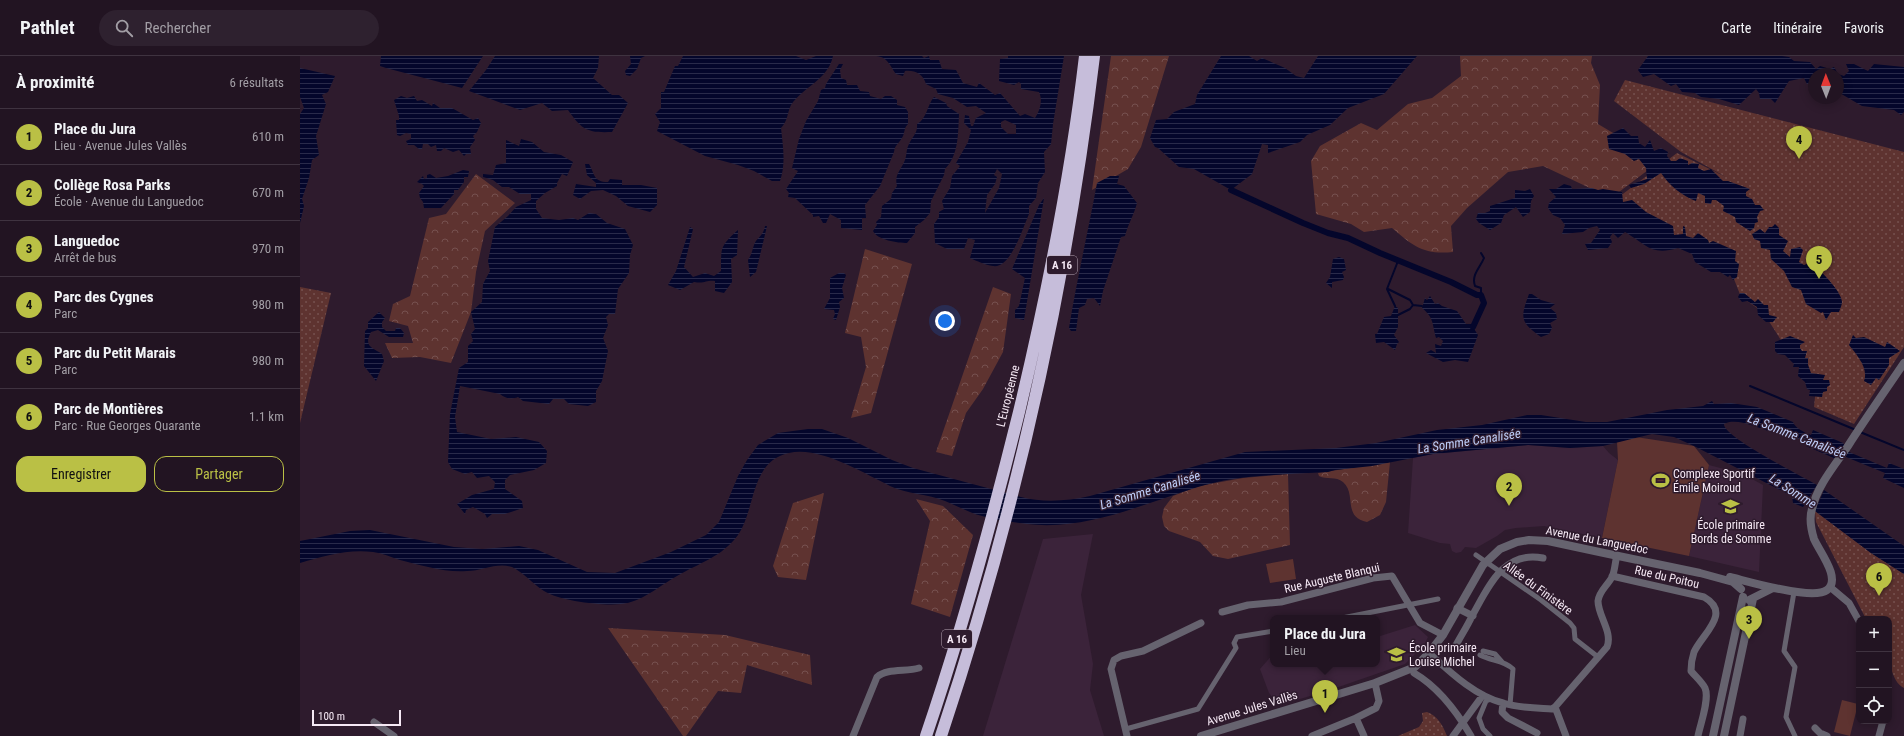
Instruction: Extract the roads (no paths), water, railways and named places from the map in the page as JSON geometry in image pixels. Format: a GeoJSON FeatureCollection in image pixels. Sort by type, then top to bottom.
{"type":"FeatureCollection","features":[{"type":"Feature","properties":{"kind":"highway","name":"L'Européenne"},"geometry":{"type":"LineString","coordinates":[[926,736],[986,541],[1031,362],[1057,235],[1085,56]]}},
{"type":"Feature","properties":{"kind":"highway","name":"A 16"},"geometry":{"type":"LineString","coordinates":[[941,736],[1000,545],[1019,471],[1057,291],[1079,162],[1094,56]]}},
{"type":"Feature","properties":{"kind":"street"},"geometry":{"type":"LineString","coordinates":[[1856,616],[1849,603],[1830,587],[1832,573],[1812,533],[1812,509],[1820,489],[1837,462],[1904,363]]}},
{"type":"Feature","properties":{"kind":"street","name":"Avenue du Languedoc"},"geometry":{"type":"LineString","coordinates":[[1421,665],[1431,655],[1443,636],[1457,608],[1480,569],[1500,549],[1517,542],[1529,540],[1548,541],[1700,573],[1732,582],[1742,593]]}},
{"type":"Feature","properties":{"kind":"street","name":"Allée du Finistère"},"geometry":{"type":"LineString","coordinates":[[1476,555],[1542,600],[1570,623],[1574,628],[1575,639],[1598,657]]}},
{"type":"Feature","properties":{"kind":"street"},"geometry":{"type":"LineString","coordinates":[[1431,655],[1483,695],[1491,699],[1506,704],[1552,709],[1598,657],[1609,642],[1598,600],[1600,594],[1612,576],[1616,555]]}},
{"type":"Feature","properties":{"kind":"street"},"geometry":{"type":"LineString","coordinates":[[1454,649],[1491,581],[1499,572],[1506,566],[1521,559],[1532,556],[1543,558]]}},
{"type":"Feature","properties":{"kind":"street","name":"Avenue du Languedoc"},"geometry":{"type":"LineString","coordinates":[[1700,573],[1707,572],[1751,584],[1794,592],[1821,593],[1830,587]]}},
{"type":"Feature","properties":{"kind":"street","name":"Rue Auguste Blanqui"},"geometry":{"type":"LineString","coordinates":[[1222,612],[1248,605],[1280,602],[1392,576],[1396,580],[1420,623],[1443,636]]}},
{"type":"Feature","properties":{"kind":"street","name":"Rue du Poitou"},"geometry":{"type":"LineString","coordinates":[[1612,576],[1704,597],[1714,603],[1716,607],[1715,618],[1695,651],[1692,660],[1691,671],[1705,688],[1706,693],[1698,736]]}},
{"type":"Feature","properties":{"kind":"street"},"geometry":{"type":"LineString","coordinates":[[1713,736],[1743,585],[1751,584],[1758,592],[1754,598],[1724,736]]}},
{"type":"Feature","properties":{"kind":"street"},"geometry":{"type":"LineString","coordinates":[[1742,593],[1748,600],[1773,588]]}},
{"type":"Feature","properties":{"kind":"street"},"geometry":{"type":"LineString","coordinates":[[1794,592],[1784,651],[1795,666],[1786,717],[1795,736]]}},
{"type":"Feature","properties":{"kind":"street"},"geometry":{"type":"LineString","coordinates":[[1357,615],[1438,599]]}},
{"type":"Feature","properties":{"kind":"street"},"geometry":{"type":"LineString","coordinates":[[1457,608],[1472,616]]}},
{"type":"Feature","properties":{"kind":"street"},"geometry":{"type":"LineString","coordinates":[[1200,624],[1143,651],[1121,656],[1114,660],[1111,669],[1126,733],[1198,709],[1236,648],[1234,643],[1237,638],[1270,632]]}},
{"type":"Feature","properties":{"kind":"street"},"geometry":{"type":"LineString","coordinates":[[1482,653],[1495,654],[1502,662],[1513,669],[1506,704],[1502,712],[1508,718],[1537,733]]}},
{"type":"Feature","properties":{"kind":"street","name":"Avenue Jules Vallès"},"geometry":{"type":"LineString","coordinates":[[1376,682],[1386,681],[1414,673],[1421,665]]}},
{"type":"Feature","properties":{"kind":"street","name":"Avenue Jules Vallès"},"geometry":{"type":"LineString","coordinates":[[1201,736],[1376,682],[1421,665]]}},
{"type":"Feature","properties":{"kind":"street"},"geometry":{"type":"LineString","coordinates":[[853,736],[877,677],[882,673],[911,671],[919,668]]}},
{"type":"Feature","properties":{"kind":"street"},"geometry":{"type":"LineString","coordinates":[[1414,673],[1430,684],[1463,723],[1471,736]]}},
{"type":"Feature","properties":{"kind":"street"},"geometry":{"type":"LineString","coordinates":[[1312,736],[1376,708],[1379,701],[1376,682]]}},
{"type":"Feature","properties":{"kind":"street"},"geometry":{"type":"LineString","coordinates":[[1453,736],[1483,695]]}},
{"type":"Feature","properties":{"kind":"street"},"geometry":{"type":"LineString","coordinates":[[1490,736],[1483,729],[1479,718],[1486,701],[1491,699]]}},
{"type":"Feature","properties":{"kind":"street"},"geometry":{"type":"LineString","coordinates":[[1555,707],[1566,736]]}},
{"type":"Feature","properties":{"kind":"street"},"geometry":{"type":"LineString","coordinates":[[1356,718],[1364,736]]}},
{"type":"Feature","properties":{"kind":"street"},"geometry":{"type":"LineString","coordinates":[[1740,736],[1743,719]]}},
{"type":"Feature","properties":{"kind":"street"},"geometry":{"type":"LineString","coordinates":[[374,722],[394,736]]}},
{"type":"Feature","properties":{"kind":"street"},"geometry":{"type":"LineString","coordinates":[[1879,736],[1883,724]]}},
{"type":"Feature","properties":{"kind":"street"},"geometry":{"type":"LineString","coordinates":[[1815,728],[1820,733],[1827,736]]}},
{"type":"Feature","properties":{"kind":"water"},"geometry":{"type":"Polygon","coordinates":[[[381,56],[483,56],[462,88],[380,66],[381,56]]]}},
{"type":"Feature","properties":{"kind":"water"},"geometry":{"type":"Polygon","coordinates":[[[495,56],[599,56],[598,68],[593,78],[612,95],[619,95],[628,103],[612,132],[597,132],[581,126],[568,110],[552,111],[542,103],[520,110],[469,91],[495,56]]]}},
{"type":"Feature","properties":{"kind":"water"},"geometry":{"type":"Polygon","coordinates":[[[630,56],[645,56],[641,58],[637,69],[630,76],[626,75],[625,71],[631,64],[630,56]]]}},
{"type":"Feature","properties":{"kind":"water"},"geometry":{"type":"Polygon","coordinates":[[[683,56],[796,56],[806,60],[816,56],[833,56],[826,71],[821,77],[796,98],[791,105],[786,120],[781,128],[783,161],[780,181],[772,181],[754,171],[738,165],[705,156],[657,131],[660,122],[655,114],[661,108],[661,92],[664,92],[675,66],[678,66],[683,56]]]}},
{"type":"Feature","properties":{"kind":"water"},"geometry":{"type":"Polygon","coordinates":[[[876,56],[922,56],[924,58],[929,56],[930,60],[939,60],[942,69],[956,70],[963,83],[977,87],[979,83],[995,95],[1000,93],[1020,116],[1025,114],[1035,118],[1041,99],[1039,92],[1021,89],[1021,84],[1019,82],[1014,85],[999,81],[1000,59],[1008,58],[1008,56],[1064,56],[1051,144],[1044,152],[1045,172],[1038,183],[1036,198],[1029,206],[1029,214],[1016,246],[1005,261],[999,265],[993,266],[970,258],[975,240],[968,238],[964,249],[947,249],[935,243],[934,224],[939,217],[939,212],[944,209],[942,201],[950,188],[952,176],[960,166],[956,163],[968,142],[971,130],[964,123],[965,115],[969,116],[971,126],[973,126],[976,118],[986,113],[976,106],[967,107],[953,98],[938,94],[936,89],[926,84],[921,75],[918,73],[905,71],[903,76],[896,74],[888,62],[876,56]],[[1005,120],[1001,122],[1001,127],[1008,134],[1016,134],[1016,125],[1005,120]],[[997,169],[994,175],[997,177],[995,184],[987,195],[985,213],[999,188],[1002,174],[997,169]]]}},
{"type":"Feature","properties":{"kind":"water"},"geometry":{"type":"Polygon","coordinates":[[[1221,56],[1249,56],[1257,61],[1262,58],[1285,68],[1296,76],[1304,78],[1318,56],[1417,56],[1384,94],[1348,108],[1330,125],[1307,135],[1300,142],[1268,153],[1268,145],[1262,144],[1252,174],[1231,190],[1194,169],[1179,167],[1155,147],[1150,138],[1156,120],[1167,119],[1174,112],[1195,104],[1197,95],[1221,56]]]}},
{"type":"Feature","properties":{"kind":"water"},"geometry":{"type":"Polygon","coordinates":[[[1648,56],[1782,56],[1789,57],[1794,61],[1810,62],[1815,68],[1808,68],[1808,84],[1804,78],[1789,81],[1775,103],[1771,99],[1760,99],[1759,93],[1756,89],[1739,105],[1719,99],[1701,97],[1695,93],[1682,92],[1676,84],[1671,86],[1654,74],[1643,77],[1638,70],[1648,56]]]}},
{"type":"Feature","properties":{"kind":"water"},"geometry":{"type":"Polygon","coordinates":[[[839,64],[843,64],[840,70],[841,78],[846,80],[847,85],[857,85],[860,91],[869,92],[870,96],[881,99],[885,96],[891,96],[897,100],[897,105],[905,107],[908,112],[908,124],[902,138],[895,147],[880,186],[865,205],[866,218],[862,218],[862,230],[841,228],[841,220],[830,214],[826,223],[823,223],[819,216],[813,217],[813,215],[795,198],[788,197],[789,193],[786,189],[798,171],[792,168],[799,139],[806,121],[818,101],[821,90],[825,88],[839,64]]]}},
{"type":"Feature","properties":{"kind":"water"},"geometry":{"type":"Polygon","coordinates":[[[1846,64],[1854,64],[1868,71],[1874,64],[1904,67],[1904,112],[1901,115],[1894,110],[1862,106],[1844,96],[1844,76],[1849,71],[1846,64]]]}},
{"type":"Feature","properties":{"kind":"water"},"geometry":{"type":"Polygon","coordinates":[[[300,68],[335,76],[328,92],[322,95],[326,104],[316,136],[319,155],[312,160],[309,178],[302,199],[304,206],[300,223],[300,114],[304,108],[300,97],[300,68]]]}},
{"type":"Feature","properties":{"kind":"water"},"geometry":{"type":"Polygon","coordinates":[[[401,96],[407,98],[414,96],[417,101],[422,100],[432,106],[433,103],[440,108],[452,108],[473,120],[478,118],[481,123],[477,132],[473,136],[475,140],[470,147],[471,154],[466,154],[464,156],[459,150],[453,152],[444,148],[441,151],[437,151],[436,145],[431,147],[428,144],[423,144],[422,149],[419,149],[414,145],[408,145],[406,141],[411,139],[411,134],[406,133],[400,136],[397,135],[396,120],[399,120],[399,116],[394,100],[401,96]]]}},
{"type":"Feature","properties":{"kind":"water"},"geometry":{"type":"Polygon","coordinates":[[[934,97],[946,103],[947,106],[959,114],[957,143],[953,157],[945,169],[944,175],[931,201],[930,213],[915,227],[915,233],[907,243],[893,242],[883,239],[873,231],[877,225],[876,222],[881,217],[882,206],[891,199],[892,193],[897,186],[896,179],[905,160],[908,146],[916,132],[917,124],[923,119],[934,97]]]}},
{"type":"Feature","properties":{"kind":"water"},"geometry":{"type":"Polygon","coordinates":[[[1623,128],[1631,136],[1638,136],[1639,143],[1645,147],[1650,140],[1654,151],[1661,148],[1668,152],[1667,156],[1671,161],[1676,161],[1680,158],[1688,161],[1688,165],[1692,163],[1699,164],[1698,168],[1704,171],[1711,169],[1723,181],[1728,181],[1750,189],[1746,192],[1746,196],[1752,199],[1755,205],[1760,205],[1764,210],[1760,211],[1757,217],[1758,222],[1755,223],[1754,228],[1750,231],[1736,222],[1735,217],[1723,211],[1724,206],[1716,200],[1712,200],[1711,204],[1705,203],[1705,196],[1698,193],[1696,201],[1686,196],[1672,186],[1661,173],[1644,184],[1631,188],[1629,185],[1647,179],[1646,168],[1639,159],[1634,161],[1625,154],[1609,149],[1607,136],[1623,128]]]}},
{"type":"Feature","properties":{"kind":"water"},"geometry":{"type":"Polygon","coordinates":[[[521,139],[532,142],[544,152],[561,155],[573,162],[567,176],[562,174],[557,186],[545,193],[536,201],[536,209],[542,218],[559,220],[573,218],[578,220],[589,213],[596,214],[607,223],[625,229],[633,245],[630,255],[629,273],[618,289],[615,314],[609,314],[606,317],[608,325],[603,338],[608,351],[602,381],[596,391],[596,402],[588,406],[569,404],[564,399],[553,399],[549,404],[523,401],[518,397],[508,398],[500,394],[460,386],[455,417],[457,432],[491,439],[516,437],[539,442],[547,451],[546,463],[534,470],[510,475],[505,480],[505,489],[522,501],[523,508],[505,514],[492,514],[487,518],[485,514],[473,507],[466,510],[465,514],[457,504],[472,495],[494,489],[495,482],[489,476],[477,478],[472,472],[465,474],[452,469],[448,462],[450,414],[459,368],[468,362],[468,346],[473,341],[471,334],[475,329],[471,312],[482,302],[483,284],[490,271],[488,261],[495,227],[516,207],[531,200],[531,194],[520,194],[509,187],[502,187],[493,180],[483,177],[483,174],[493,175],[496,165],[506,163],[506,140],[519,146],[521,139]]]}},
{"type":"Feature","properties":{"kind":"water"},"geometry":{"type":"Polygon","coordinates":[[[585,164],[589,164],[595,177],[603,182],[608,182],[610,179],[622,180],[622,185],[641,185],[657,188],[657,205],[650,212],[628,206],[616,196],[603,190],[591,191],[580,199],[573,195],[576,184],[596,187],[596,183],[587,175],[585,164]]]}},
{"type":"Feature","properties":{"kind":"water"},"geometry":{"type":"Polygon","coordinates":[[[463,170],[469,171],[468,177],[464,177],[464,182],[458,190],[454,190],[454,194],[441,208],[424,208],[419,193],[424,186],[417,182],[423,176],[424,179],[430,174],[436,178],[448,176],[463,170]]]}},
{"type":"Feature","properties":{"kind":"water"},"geometry":{"type":"Polygon","coordinates":[[[1110,176],[1119,176],[1117,184],[1124,186],[1137,203],[1125,236],[1121,237],[1103,291],[1100,306],[1094,298],[1087,299],[1085,305],[1079,308],[1076,331],[1071,331],[1069,328],[1072,310],[1097,183],[1110,176]]]}},
{"type":"Feature","properties":{"kind":"water"},"geometry":{"type":"Polygon","coordinates":[[[1564,184],[1571,186],[1572,189],[1592,188],[1622,192],[1623,202],[1632,200],[1646,212],[1673,226],[1674,235],[1683,234],[1683,226],[1685,227],[1686,236],[1693,238],[1698,233],[1708,240],[1709,243],[1713,241],[1736,251],[1735,261],[1739,264],[1737,277],[1733,280],[1730,275],[1728,277],[1720,272],[1711,272],[1695,262],[1692,254],[1678,248],[1661,251],[1650,248],[1625,232],[1618,238],[1613,233],[1610,237],[1612,242],[1608,248],[1588,250],[1585,244],[1591,243],[1600,230],[1597,226],[1589,228],[1583,232],[1562,234],[1565,225],[1560,218],[1553,215],[1548,208],[1549,203],[1556,197],[1549,189],[1556,189],[1564,184]]]}},
{"type":"Feature","properties":{"kind":"water"},"geometry":{"type":"Polygon","coordinates":[[[1530,189],[1534,196],[1531,201],[1530,212],[1523,217],[1516,207],[1504,215],[1501,223],[1490,230],[1479,223],[1476,219],[1478,213],[1490,211],[1490,206],[1515,198],[1515,190],[1525,191],[1530,189]]]}},
{"type":"Feature","properties":{"kind":"water"},"geometry":{"type":"Polygon","coordinates":[[[1044,198],[1024,320],[1015,318],[1015,310],[1019,306],[1025,278],[1012,269],[1039,205],[1044,198]]]}},
{"type":"Feature","properties":{"kind":"water"},"geometry":{"type":"Polygon","coordinates":[[[1775,224],[1779,228],[1779,235],[1788,241],[1783,251],[1790,257],[1791,249],[1800,247],[1803,250],[1799,262],[1804,265],[1812,262],[1818,264],[1818,269],[1833,284],[1841,298],[1842,303],[1839,312],[1831,312],[1826,320],[1823,312],[1821,313],[1806,304],[1801,290],[1792,287],[1784,271],[1771,259],[1770,250],[1761,248],[1760,241],[1754,239],[1752,234],[1760,229],[1765,233],[1769,227],[1772,227],[1775,224]]]}},
{"type":"Feature","properties":{"kind":"water"},"geometry":{"type":"Polygon","coordinates":[[[765,226],[767,226],[756,272],[750,277],[748,260],[755,242],[763,232],[765,226]]]}},
{"type":"Feature","properties":{"kind":"water"},"geometry":{"type":"Polygon","coordinates":[[[690,227],[693,229],[684,267],[693,277],[705,273],[714,276],[721,271],[721,257],[723,248],[728,240],[738,230],[737,255],[731,259],[732,282],[724,293],[715,291],[715,281],[701,283],[694,282],[680,290],[668,285],[676,271],[690,227]]]}},
{"type":"Feature","properties":{"kind":"water"},"geometry":{"type":"Polygon","coordinates":[[[1339,257],[1344,259],[1346,270],[1342,272],[1344,277],[1343,280],[1332,282],[1332,288],[1326,283],[1330,277],[1333,259],[1339,257]]]}},
{"type":"Feature","properties":{"kind":"water"},"geometry":{"type":"Polygon","coordinates":[[[839,273],[844,273],[846,275],[842,288],[844,298],[839,302],[840,307],[836,320],[833,319],[835,314],[834,310],[824,309],[830,298],[830,278],[839,273]]]}},
{"type":"Feature","properties":{"kind":"water"},"geometry":{"type":"Polygon","coordinates":[[[1740,293],[1744,293],[1755,302],[1758,299],[1764,305],[1768,305],[1769,315],[1777,317],[1773,322],[1766,322],[1758,315],[1757,307],[1747,301],[1742,302],[1738,297],[1740,293]]]}},
{"type":"Feature","properties":{"kind":"water"},"geometry":{"type":"Polygon","coordinates":[[[1529,294],[1532,294],[1541,300],[1555,304],[1550,308],[1556,313],[1557,319],[1550,323],[1552,328],[1549,334],[1541,337],[1529,327],[1524,319],[1524,309],[1529,294]]]}},
{"type":"Feature","properties":{"kind":"water"},"geometry":{"type":"Polygon","coordinates":[[[1430,296],[1435,304],[1438,303],[1442,306],[1457,311],[1466,324],[1471,324],[1478,335],[1468,362],[1455,360],[1443,362],[1426,353],[1431,350],[1436,353],[1435,344],[1441,346],[1443,341],[1439,337],[1436,338],[1431,318],[1422,308],[1425,298],[1427,300],[1430,296]]]}},
{"type":"Feature","properties":{"kind":"water"},"geometry":{"type":"Polygon","coordinates":[[[1395,306],[1398,308],[1398,327],[1394,335],[1399,342],[1395,350],[1384,342],[1376,343],[1375,334],[1377,334],[1384,317],[1391,316],[1395,306]]]}},
{"type":"Feature","properties":{"kind":"water"},"geometry":{"type":"Polygon","coordinates":[[[379,312],[385,318],[382,322],[382,327],[386,331],[395,331],[396,328],[400,328],[404,333],[403,337],[389,337],[378,330],[371,332],[368,341],[369,344],[372,348],[382,354],[384,361],[376,381],[364,366],[365,331],[368,328],[368,322],[379,312]]]}},
{"type":"Feature","properties":{"kind":"water"},"geometry":{"type":"Polygon","coordinates":[[[1853,335],[1856,338],[1864,337],[1885,347],[1887,342],[1900,351],[1889,358],[1889,365],[1879,380],[1876,378],[1871,385],[1864,381],[1865,371],[1863,366],[1849,345],[1853,335]]]}},
{"type":"Feature","properties":{"kind":"water"},"geometry":{"type":"Polygon","coordinates":[[[1790,336],[1805,342],[1800,345],[1800,348],[1802,351],[1807,351],[1805,358],[1808,358],[1808,365],[1811,373],[1825,375],[1823,380],[1829,380],[1830,385],[1827,387],[1827,391],[1823,392],[1822,397],[1809,396],[1810,390],[1807,389],[1805,382],[1798,376],[1799,367],[1793,367],[1794,364],[1785,355],[1778,354],[1775,351],[1775,342],[1790,336]]]}},
{"type":"Feature","properties":{"kind":"water"},"geometry":{"type":"Polygon","coordinates":[[[1712,401],[1714,404],[1731,403],[1757,407],[1793,422],[1803,432],[1811,435],[1813,430],[1843,443],[1849,452],[1887,468],[1889,463],[1904,469],[1904,488],[1883,478],[1885,473],[1846,457],[1834,458],[1806,446],[1808,441],[1800,437],[1799,439],[1774,433],[1749,424],[1729,422],[1724,424],[1727,430],[1736,438],[1764,456],[1817,485],[1803,507],[1793,503],[1792,496],[1694,446],[1674,437],[1652,434],[1603,446],[1570,448],[1528,445],[1433,454],[1372,466],[1328,472],[1246,477],[1198,487],[1093,520],[1071,524],[1049,525],[1010,522],[977,515],[932,497],[897,489],[841,462],[814,453],[801,452],[789,453],[776,458],[767,466],[760,476],[744,524],[732,543],[710,559],[677,576],[643,597],[629,603],[603,604],[560,598],[544,591],[516,569],[506,566],[495,566],[473,571],[450,571],[400,560],[380,553],[363,551],[336,554],[300,563],[300,541],[350,531],[370,530],[454,547],[482,549],[519,546],[538,550],[587,572],[615,573],[671,552],[706,535],[719,522],[738,476],[758,445],[778,433],[808,429],[822,429],[848,438],[892,460],[913,468],[1021,497],[1056,501],[1090,496],[1245,452],[1336,448],[1376,443],[1437,430],[1482,425],[1527,415],[1541,415],[1586,422],[1607,422],[1667,410],[1703,406],[1712,401]]]}},
{"type":"Feature","properties":{"kind":"water"},"geometry":{"type":"Polygon","coordinates":[[[1824,490],[1904,546],[1904,574],[1871,553],[1815,511],[1824,490]]]}},
{"type":"Feature","properties":{"kind":"waterway"},"geometry":{"type":"LineString","coordinates":[[1231,190],[1303,223],[1328,233],[1348,238],[1380,253],[1451,282],[1477,295],[1481,295],[1484,303],[1473,327]]}},
{"type":"Feature","properties":{"kind":"waterway"},"geometry":{"type":"LineString","coordinates":[[1481,253],[1484,258],[1474,278],[1475,286],[1481,288],[1481,295]]}},
{"type":"Feature","properties":{"kind":"waterway"},"geometry":{"type":"LineString","coordinates":[[1395,306],[1387,289],[1398,261]]}},
{"type":"Feature","properties":{"kind":"waterway"},"geometry":{"type":"LineString","coordinates":[[1388,289],[1410,300],[1413,305]]}},
{"type":"Feature","properties":{"kind":"waterway"},"geometry":{"type":"LineString","coordinates":[[1398,315],[1410,309],[1413,305],[1422,306]]}},
{"type":"Feature","properties":{"kind":"waterway"},"geometry":{"type":"LineString","coordinates":[[1750,386],[1856,430]]}},
{"type":"Feature","properties":{"kind":"waterway"},"geometry":{"type":"LineString","coordinates":[[1860,432],[1904,450]]}},
{"type":"Feature","properties":{"kind":"place","name":"Parc des Cygnes"},"geometry":{"type":"Point","coordinates":[1799,159]}},
{"type":"Feature","properties":{"kind":"place","name":"Parc du Petit Marais"},"geometry":{"type":"Point","coordinates":[1819,279]}},
{"type":"Feature","properties":{"kind":"place","name":"Complexe Sportif Émile Moiroud"},"geometry":{"type":"Point","coordinates":[1660,481]}},
{"type":"Feature","properties":{"kind":"place","name":"Collège Rosa Parks"},"geometry":{"type":"Point","coordinates":[1509,506]}},
{"type":"Feature","properties":{"kind":"place","name":"École primaire Bords de Somme"},"geometry":{"type":"Point","coordinates":[1731,506]}},
{"type":"Feature","properties":{"kind":"place","name":"Parc de Montières"},"geometry":{"type":"Point","coordinates":[1879,596]}},
{"type":"Feature","properties":{"kind":"place","name":"Languedoc"},"geometry":{"type":"Point","coordinates":[1749,639]}},
{"type":"Feature","properties":{"kind":"place","name":"École primaire Louise Michel"},"geometry":{"type":"Point","coordinates":[1396,655]}},
{"type":"Feature","properties":{"kind":"place","name":"Place du Jura"},"geometry":{"type":"Point","coordinates":[1325,713]}},
{"type":"Feature","properties":{"kind":"water label","name":"La Somme Canalisée"},"geometry":{"type":"Point","coordinates":[1797,436]}},
{"type":"Feature","properties":{"kind":"water label","name":"La Somme Canalisée"},"geometry":{"type":"Point","coordinates":[1469,441]}},
{"type":"Feature","properties":{"kind":"water label","name":"La Somme Canalisée"},"geometry":{"type":"Point","coordinates":[1150,490]}},
{"type":"Feature","properties":{"kind":"water label","name":"La Somme"},"geometry":{"type":"Point","coordinates":[1793,491]}}]}
